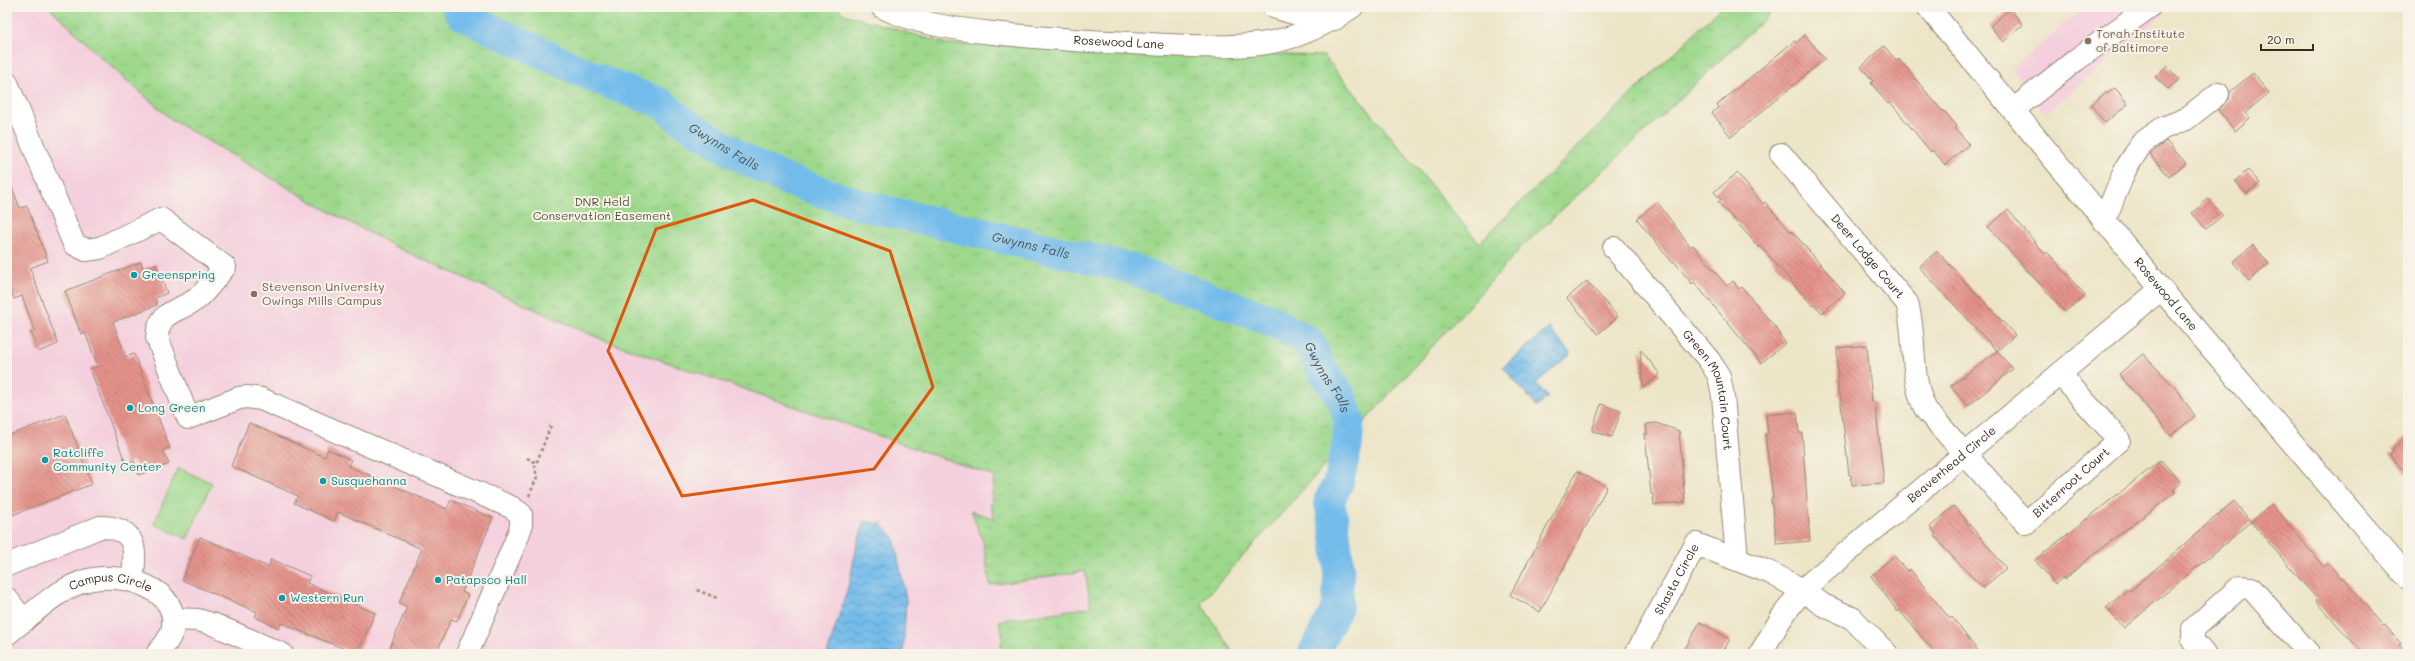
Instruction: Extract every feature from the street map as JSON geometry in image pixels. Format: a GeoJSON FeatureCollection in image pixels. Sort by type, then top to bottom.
{"type":"FeatureCollection","features":[{"type":"Feature","properties":{"kind":"street","name":"Rosewood Lane"},"geometry":{"type":"LineString","coordinates":[[882,7],[916,20],[952,28],[1064,40],[1222,47],[1262,44],[1302,33],[1334,19],[1352,7]]}},
{"type":"Feature","properties":{"kind":"street"},"geometry":{"type":"LineString","coordinates":[[1273,7],[1297,14],[1334,19]]}},
{"type":"Feature","properties":{"kind":"street"},"geometry":{"type":"LineString","coordinates":[[2013,110],[2076,60],[2149,7]]}},
{"type":"Feature","properties":{"kind":"street","name":"Rosewood Lane"},"geometry":{"type":"LineString","coordinates":[[1935,10],[2013,110],[2104,221],[2408,578]]}},
{"type":"Feature","properties":{"kind":"street"},"geometry":{"type":"LineString","coordinates":[[7,83],[74,244],[86,250],[100,248],[161,219],[225,267],[197,298],[163,318],[158,327],[157,337],[188,418],[239,398],[261,398],[511,507],[521,514],[521,527],[515,543],[468,654]]}},
{"type":"Feature","properties":{"kind":"street"},"geometry":{"type":"LineString","coordinates":[[2104,221],[2125,170],[2142,143],[2162,128],[2186,119],[2218,94]]}},
{"type":"Feature","properties":{"kind":"street","name":"Deer Lodge Court"},"geometry":{"type":"LineString","coordinates":[[1781,154],[1907,304],[1912,318],[1919,397],[1926,410],[1965,453]]}},
{"type":"Feature","properties":{"kind":"street","name":"Green Mountain Court"},"geometry":{"type":"LineString","coordinates":[[1614,248],[1709,360],[1718,376],[1723,396],[1737,559]]}},
{"type":"Feature","properties":{"kind":"street","name":"Beaverhead Circle"},"geometry":{"type":"LineString","coordinates":[[1760,654],[1782,617],[1802,590],[2161,289]]}},
{"type":"Feature","properties":{"kind":"street","name":"Bitterroot Court"},"geometry":{"type":"LineString","coordinates":[[1965,453],[2026,523],[2119,440],[2060,374]]}},
{"type":"Feature","properties":{"kind":"street"},"geometry":{"type":"LineString","coordinates":[[7,565],[100,526],[115,527],[129,538],[135,548],[136,560],[132,580]]}},
{"type":"Feature","properties":{"kind":"street","name":"Shasta Circle"},"geometry":{"type":"LineString","coordinates":[[1636,654],[1696,544],[1771,573],[1802,590],[1823,605],[1852,618],[1888,654]]}},
{"type":"Feature","properties":{"kind":"street","name":"Campus Circle"},"geometry":{"type":"LineString","coordinates":[[7,634],[68,587],[90,579],[110,578],[132,580],[147,586],[163,598],[170,607],[173,619]]}},
{"type":"Feature","properties":{"kind":"street"},"geometry":{"type":"LineString","coordinates":[[2204,654],[2193,641],[2193,629],[2240,587],[2251,588],[2309,654]]}},
{"type":"Feature","properties":{"kind":"street"},"geometry":{"type":"LineString","coordinates":[[7,599],[24,621]]}},
{"type":"Feature","properties":{"kind":"street"},"geometry":{"type":"LineString","coordinates":[[157,654],[172,632],[173,619],[198,620],[215,625],[282,654]]}},
{"type":"Feature","properties":{"kind":"path"},"geometry":{"type":"LineString","coordinates":[[521,514],[536,477],[537,462],[551,425]]}},
{"type":"Feature","properties":{"kind":"path"},"geometry":{"type":"LineString","coordinates":[[527,458],[537,462]]}},
{"type":"Feature","properties":{"kind":"path"},"geometry":{"type":"LineString","coordinates":[[697,590],[717,598]]}},
{"type":"Feature","properties":{"kind":"highlighted area"},"geometry":{"type":"Polygon","coordinates":[[[753,200],[890,251],[933,387],[874,469],[682,496],[608,351],[656,229],[753,200]]]}},
{"type":"Feature","properties":{"kind":"shaded area","name":"Stevenson University Owings Mills Campus"},"geometry":{"type":"Polygon","coordinates":[[[7,7],[49,7],[107,63],[172,120],[330,212],[398,248],[836,421],[994,476],[991,507],[996,519],[971,511],[983,541],[990,585],[1085,571],[1091,607],[1000,621],[1003,637],[999,654],[7,654],[7,7]]]}},
{"type":"Feature","properties":{"kind":"shaded area","name":"Torah Institute of Baltimore"},"geometry":{"type":"Polygon","coordinates":[[[2071,7],[2171,7],[2045,114],[2012,68],[2076,14],[2071,7]]]}},
{"type":"Feature","properties":{"kind":"green space","name":"DNR Held Conservation Easement"},"geometry":{"type":"Polygon","coordinates":[[[49,7],[836,7],[844,14],[947,44],[1324,56],[1479,243],[1721,7],[1777,7],[1520,249],[1201,603],[1234,654],[999,654],[1003,637],[999,621],[1091,607],[1085,571],[990,585],[983,541],[971,511],[995,519],[991,507],[994,476],[603,340],[398,248],[330,212],[172,120],[107,63],[49,7]]]}},
{"type":"Feature","properties":{"kind":"green space"},"geometry":{"type":"Polygon","coordinates":[[[178,468],[212,483],[187,539],[154,524],[178,468]]]}},
{"type":"Feature","properties":{"kind":"water"},"geometry":{"type":"Polygon","coordinates":[[[1549,328],[1571,354],[1536,383],[1548,397],[1537,407],[1503,367],[1549,328]]]}},
{"type":"Feature","properties":{"kind":"water"},"geometry":{"type":"Polygon","coordinates":[[[865,521],[882,524],[894,538],[906,600],[903,654],[827,654],[849,584],[857,545],[865,521]]]}},
{"type":"Feature","properties":{"kind":"building"},"geometry":{"type":"Polygon","coordinates":[[[2010,9],[2023,25],[2003,42],[1990,26],[2010,9]]]}},
{"type":"Feature","properties":{"kind":"building"},"geometry":{"type":"Polygon","coordinates":[[[1805,35],[1825,59],[1731,137],[1712,113],[1719,107],[1717,105],[1794,41],[1796,43],[1805,35]]]}},
{"type":"Feature","properties":{"kind":"building"},"geometry":{"type":"Polygon","coordinates":[[[1884,46],[1897,61],[1899,59],[1942,111],[1943,110],[1957,126],[1955,128],[1969,144],[1945,165],[1933,150],[1931,152],[1890,102],[1888,104],[1871,83],[1873,81],[1861,67],[1884,46]]]}},
{"type":"Feature","properties":{"kind":"building"},"geometry":{"type":"Polygon","coordinates":[[[2166,66],[2179,79],[2168,89],[2155,77],[2166,66]]]}},
{"type":"Feature","properties":{"kind":"building"},"geometry":{"type":"Polygon","coordinates":[[[2253,73],[2269,93],[2245,113],[2250,118],[2235,131],[2218,110],[2229,99],[2230,92],[2253,73]]]}},
{"type":"Feature","properties":{"kind":"building"},"geometry":{"type":"Polygon","coordinates":[[[2115,88],[2128,104],[2105,123],[2091,105],[2106,92],[2107,94],[2115,88]]]}},
{"type":"Feature","properties":{"kind":"building"},"geometry":{"type":"Polygon","coordinates":[[[2166,141],[2186,163],[2169,177],[2150,154],[2166,141]]]}},
{"type":"Feature","properties":{"kind":"building"},"geometry":{"type":"Polygon","coordinates":[[[2248,170],[2260,183],[2246,194],[2235,181],[2248,170]]]}},
{"type":"Feature","properties":{"kind":"building"},"geometry":{"type":"Polygon","coordinates":[[[1737,173],[1763,204],[1765,202],[1791,232],[1792,231],[1845,293],[1822,313],[1815,305],[1813,306],[1760,246],[1759,247],[1718,202],[1721,200],[1714,192],[1737,173]]]}},
{"type":"Feature","properties":{"kind":"building"},"geometry":{"type":"Polygon","coordinates":[[[8,177],[20,208],[27,206],[48,261],[30,268],[58,344],[38,352],[31,332],[35,331],[22,296],[14,299],[7,281],[8,177]]]}},
{"type":"Feature","properties":{"kind":"building"},"geometry":{"type":"Polygon","coordinates":[[[2208,199],[2223,215],[2206,229],[2192,213],[2208,199]]]}},
{"type":"Feature","properties":{"kind":"building"},"geometry":{"type":"Polygon","coordinates":[[[1657,202],[1691,247],[1693,245],[1727,286],[1733,281],[1739,289],[1742,287],[1780,333],[1779,335],[1786,343],[1761,363],[1694,282],[1692,284],[1674,261],[1672,262],[1637,219],[1657,202]]]}},
{"type":"Feature","properties":{"kind":"building"},"geometry":{"type":"Polygon","coordinates":[[[2008,210],[2045,254],[2047,252],[2085,295],[2065,312],[1988,227],[2008,210]]]}},
{"type":"Feature","properties":{"kind":"building"},"geometry":{"type":"Polygon","coordinates":[[[2253,245],[2269,264],[2249,281],[2233,262],[2253,245]]]}},
{"type":"Feature","properties":{"kind":"building"},"geometry":{"type":"Polygon","coordinates":[[[1937,251],[2015,335],[1997,351],[1919,267],[1937,251]]]}},
{"type":"Feature","properties":{"kind":"building"},"geometry":{"type":"Polygon","coordinates":[[[141,262],[143,269],[156,264],[167,293],[155,298],[157,305],[113,322],[126,357],[134,354],[170,448],[163,450],[169,464],[139,475],[134,461],[126,464],[90,369],[98,366],[85,333],[81,334],[65,291],[141,262]]]}},
{"type":"Feature","properties":{"kind":"building"},"geometry":{"type":"Polygon","coordinates":[[[1587,281],[1618,317],[1598,334],[1567,298],[1587,281]]]}},
{"type":"Feature","properties":{"kind":"building"},"geometry":{"type":"Polygon","coordinates":[[[1867,345],[1872,403],[1875,402],[1884,483],[1852,485],[1851,475],[1849,475],[1840,395],[1838,395],[1837,348],[1867,345]]]}},
{"type":"Feature","properties":{"kind":"building"},"geometry":{"type":"Polygon","coordinates":[[[1640,349],[1660,374],[1643,388],[1640,349]]]}},
{"type":"Feature","properties":{"kind":"building"},"geometry":{"type":"Polygon","coordinates":[[[1997,351],[2013,369],[1968,406],[1951,386],[1997,351]]]}},
{"type":"Feature","properties":{"kind":"building"},"geometry":{"type":"Polygon","coordinates":[[[2143,354],[2178,391],[2195,416],[2171,436],[2119,374],[2143,354]]]}},
{"type":"Feature","properties":{"kind":"building"},"geometry":{"type":"Polygon","coordinates":[[[1601,404],[1621,411],[1612,437],[1592,431],[1601,404]]]}},
{"type":"Feature","properties":{"kind":"building"},"geometry":{"type":"Polygon","coordinates":[[[1797,412],[1799,433],[1802,433],[1810,541],[1777,544],[1765,434],[1768,434],[1766,415],[1797,412]]]}},
{"type":"Feature","properties":{"kind":"building","name":"Ratcliffe Community Center"},"geometry":{"type":"Polygon","coordinates":[[[65,414],[92,484],[7,517],[7,436],[65,414]]]}},
{"type":"Feature","properties":{"kind":"building"},"geometry":{"type":"Polygon","coordinates":[[[249,423],[325,457],[328,449],[351,460],[348,466],[447,509],[451,500],[493,518],[462,592],[468,595],[457,621],[451,619],[436,654],[387,654],[407,607],[399,603],[422,549],[338,512],[334,521],[294,503],[298,496],[231,466],[249,423]]]}},
{"type":"Feature","properties":{"kind":"building"},"geometry":{"type":"Polygon","coordinates":[[[1656,423],[1679,431],[1685,502],[1654,505],[1653,494],[1651,494],[1645,434],[1647,434],[1646,424],[1656,423]]]}},
{"type":"Feature","properties":{"kind":"building"},"geometry":{"type":"Polygon","coordinates":[[[2408,436],[2408,476],[2390,454],[2394,451],[2392,449],[2408,436]]]}},
{"type":"Feature","properties":{"kind":"building"},"geometry":{"type":"Polygon","coordinates":[[[2161,460],[2181,483],[2173,490],[2176,492],[2095,553],[2065,579],[2063,577],[2055,584],[2035,560],[2161,460]]]}},
{"type":"Feature","properties":{"kind":"building"},"geometry":{"type":"Polygon","coordinates":[[[1577,471],[1607,487],[1540,612],[1510,595],[1577,471]]]}},
{"type":"Feature","properties":{"kind":"building"},"geometry":{"type":"Polygon","coordinates":[[[2234,501],[2251,522],[2124,628],[2106,608],[2128,589],[2130,591],[2234,501]]]}},
{"type":"Feature","properties":{"kind":"building"},"geometry":{"type":"Polygon","coordinates":[[[2272,504],[2324,567],[2328,563],[2341,578],[2343,577],[2383,626],[2385,625],[2401,644],[2399,645],[2407,654],[2364,654],[2315,601],[2317,599],[2251,522],[2272,504]]]}},
{"type":"Feature","properties":{"kind":"building"},"geometry":{"type":"Polygon","coordinates":[[[1954,506],[2006,568],[1983,588],[1947,551],[1934,535],[1936,534],[1930,527],[1954,506]]]}},
{"type":"Feature","properties":{"kind":"building","name":"Western Run"},"geometry":{"type":"Polygon","coordinates":[[[200,537],[268,567],[271,559],[310,576],[307,583],[375,613],[357,654],[281,623],[279,628],[255,617],[257,612],[182,580],[200,537]]]}},
{"type":"Feature","properties":{"kind":"building"},"geometry":{"type":"Polygon","coordinates":[[[1894,556],[1907,571],[1910,569],[1950,619],[1952,617],[1980,654],[1936,654],[1899,610],[1898,612],[1871,576],[1894,556]]]}},
{"type":"Feature","properties":{"kind":"building"},"geometry":{"type":"Polygon","coordinates":[[[1700,622],[1730,639],[1722,654],[1682,654],[1700,622]]]}},
{"type":"Feature","properties":{"kind":"waterway","name":"Gwynns Falls"},"geometry":{"type":"LineString","coordinates":[[457,7],[461,14],[486,27],[606,83],[661,103],[681,120],[744,159],[784,179],[857,204],[1129,268],[1270,320],[1308,341],[1323,372],[1342,398],[1349,422],[1347,446],[1338,483],[1329,501],[1334,524],[1339,567],[1337,608],[1313,654]]}},
{"type":"Feature","properties":{"kind":"place","name":"Torah Institute of Baltimore"},"geometry":{"type":"Point","coordinates":[2088,41]}},
{"type":"Feature","properties":{"kind":"place","name":"Greenspring"},"geometry":{"type":"Point","coordinates":[134,275]}},
{"type":"Feature","properties":{"kind":"place","name":"Stevenson University Owings Mills Campus"},"geometry":{"type":"Point","coordinates":[254,294]}},
{"type":"Feature","properties":{"kind":"place","name":"Long Green"},"geometry":{"type":"Point","coordinates":[130,408]}},
{"type":"Feature","properties":{"kind":"place","name":"Ratcliffe Community Center"},"geometry":{"type":"Point","coordinates":[45,460]}},
{"type":"Feature","properties":{"kind":"place","name":"Susquehanna"},"geometry":{"type":"Point","coordinates":[323,481]}},
{"type":"Feature","properties":{"kind":"place","name":"Patapsco Hall"},"geometry":{"type":"Point","coordinates":[438,580]}},
{"type":"Feature","properties":{"kind":"place","name":"Western Run"},"geometry":{"type":"Point","coordinates":[282,598]}}]}
